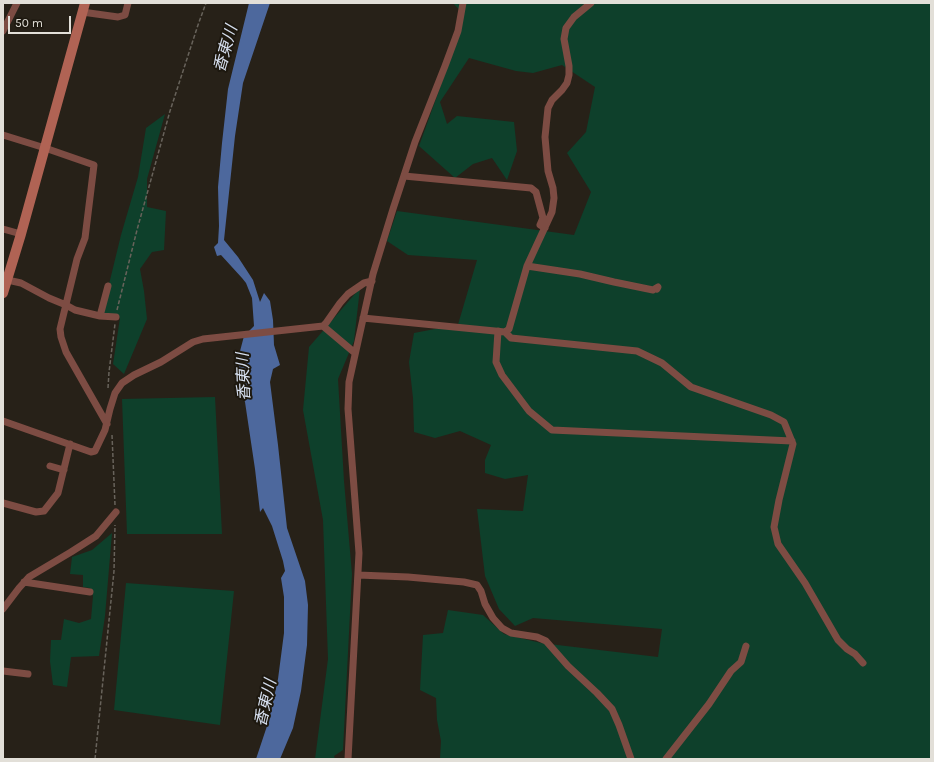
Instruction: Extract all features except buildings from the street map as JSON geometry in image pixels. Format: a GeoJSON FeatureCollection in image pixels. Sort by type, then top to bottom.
{"type":"FeatureCollection","features":[{"type":"Feature","properties":{"kind":"street"},"geometry":{"type":"LineString","coordinates":[[3,31],[17,3]]}},
{"type":"Feature","properties":{"kind":"street"},"geometry":{"type":"LineString","coordinates":[[3,293],[5,279],[21,234],[84,7],[118,17],[125,15],[128,3]]}},
{"type":"Feature","properties":{"kind":"street"},"geometry":{"type":"LineString","coordinates":[[348,759],[359,552],[348,408],[349,382],[372,281],[393,209],[415,142],[458,31],[463,3]]}},
{"type":"Feature","properties":{"kind":"street"},"geometry":{"type":"LineString","coordinates":[[505,332],[509,329],[526,266],[552,212],[554,188],[548,171],[545,138],[548,108],[552,100],[567,83],[569,75],[569,66],[564,40],[566,28],[574,17],[591,3]]}},
{"type":"Feature","properties":{"kind":"street"},"geometry":{"type":"LineString","coordinates":[[3,135],[45,148],[94,166],[86,238],[77,259],[60,329],[66,352],[106,424]]}},
{"type":"Feature","properties":{"kind":"street"},"geometry":{"type":"LineString","coordinates":[[404,176],[531,188],[536,192],[542,218],[540,225],[544,228]]}},
{"type":"Feature","properties":{"kind":"street"},"geometry":{"type":"LineString","coordinates":[[3,229],[21,234]]}},
{"type":"Feature","properties":{"kind":"street"},"geometry":{"type":"LineString","coordinates":[[526,266],[580,274],[653,290],[658,287],[657,289]]}},
{"type":"Feature","properties":{"kind":"street"},"geometry":{"type":"LineString","coordinates":[[5,279],[21,283],[75,310],[100,316],[116,317]]}},
{"type":"Feature","properties":{"kind":"street"},"geometry":{"type":"LineString","coordinates":[[3,421],[91,452],[95,451],[102,438],[115,393],[122,383],[134,375],[161,362],[193,342],[203,339],[322,326],[326,323],[348,294],[364,283],[372,281]]}},
{"type":"Feature","properties":{"kind":"street"},"geometry":{"type":"LineString","coordinates":[[100,316],[108,286]]}},
{"type":"Feature","properties":{"kind":"street"},"geometry":{"type":"LineString","coordinates":[[363,318],[498,331],[505,332],[511,338],[637,351],[662,363],[691,387],[771,415],[784,422],[793,444],[779,500],[774,528],[778,544],[805,583],[838,640],[847,649],[855,654],[863,663]]}},
{"type":"Feature","properties":{"kind":"street"},"geometry":{"type":"LineString","coordinates":[[322,326],[355,353]]}},
{"type":"Feature","properties":{"kind":"street"},"geometry":{"type":"LineString","coordinates":[[498,331],[496,362],[502,375],[529,411],[552,430],[792,441]]}},
{"type":"Feature","properties":{"kind":"street"},"geometry":{"type":"LineString","coordinates":[[3,503],[36,512],[47,512],[58,493],[70,444]]}},
{"type":"Feature","properties":{"kind":"street"},"geometry":{"type":"LineString","coordinates":[[50,466],[64,470]]}},
{"type":"Feature","properties":{"kind":"street"},"geometry":{"type":"LineString","coordinates":[[3,609],[29,577],[96,536],[116,512]]}},
{"type":"Feature","properties":{"kind":"street"},"geometry":{"type":"LineString","coordinates":[[358,575],[408,577],[464,582],[477,585],[493,618],[502,628],[511,633],[537,637],[546,641],[568,666],[612,709],[631,759]]}},
{"type":"Feature","properties":{"kind":"street"},"geometry":{"type":"LineString","coordinates":[[24,582],[90,592]]}},
{"type":"Feature","properties":{"kind":"street"},"geometry":{"type":"LineString","coordinates":[[666,759],[709,704],[731,671],[741,662],[746,646]]}},
{"type":"Feature","properties":{"kind":"street"},"geometry":{"type":"LineString","coordinates":[[3,671],[28,674]]}},
{"type":"Feature","properties":{"kind":"green space"},"geometry":{"type":"Polygon","coordinates":[[[453,3],[931,3],[931,759],[440,759],[441,741],[437,720],[436,698],[420,690],[423,635],[443,633],[448,610],[483,615],[504,634],[541,643],[658,657],[662,629],[533,618],[515,626],[499,609],[485,576],[477,509],[523,511],[528,475],[505,479],[485,473],[485,460],[491,445],[460,431],[435,438],[414,432],[413,398],[409,362],[414,333],[440,328],[457,328],[477,260],[408,255],[387,241],[397,211],[574,235],[591,192],[567,153],[586,132],[595,87],[562,65],[533,73],[516,71],[469,58],[440,102],[447,124],[457,116],[514,122],[517,151],[507,180],[492,158],[473,164],[455,178],[419,146],[460,32],[463,14],[453,3]]]}},
{"type":"Feature","properties":{"kind":"green space"},"geometry":{"type":"Polygon","coordinates":[[[165,114],[147,179],[147,207],[166,211],[164,250],[152,252],[140,269],[147,319],[124,374],[113,364],[120,318],[102,313],[121,235],[138,177],[146,128],[165,114]]]}},
{"type":"Feature","properties":{"kind":"green space"},"geometry":{"type":"Polygon","coordinates":[[[360,288],[354,341],[338,379],[344,481],[352,574],[343,750],[334,756],[335,759],[315,759],[328,659],[323,520],[303,410],[309,347],[360,288]]]}},
{"type":"Feature","properties":{"kind":"green space"},"geometry":{"type":"Polygon","coordinates":[[[215,397],[222,534],[127,534],[122,399],[215,397]]]}},
{"type":"Feature","properties":{"kind":"green space"},"geometry":{"type":"Polygon","coordinates":[[[112,533],[105,616],[99,656],[71,657],[67,687],[53,685],[50,661],[51,640],[61,640],[64,619],[79,623],[91,619],[93,596],[90,588],[83,587],[83,575],[70,574],[72,557],[92,550],[112,533]]]}},
{"type":"Feature","properties":{"kind":"green space"},"geometry":{"type":"Polygon","coordinates":[[[126,583],[234,591],[220,725],[114,710],[126,583]]]}},
{"type":"Feature","properties":{"kind":"water","name":"香東川"},"geometry":{"type":"Polygon","coordinates":[[[249,3],[270,3],[243,83],[235,136],[224,240],[238,257],[253,280],[260,302],[264,293],[270,301],[273,320],[274,345],[280,365],[273,369],[270,382],[287,528],[305,581],[308,605],[307,645],[301,691],[293,728],[280,759],[256,759],[269,720],[278,679],[284,633],[284,597],[281,578],[285,571],[272,526],[263,508],[260,512],[245,402],[238,388],[235,362],[239,355],[244,336],[254,326],[252,298],[246,283],[221,255],[217,256],[214,247],[218,243],[218,187],[228,89],[249,3]]]}}]}
